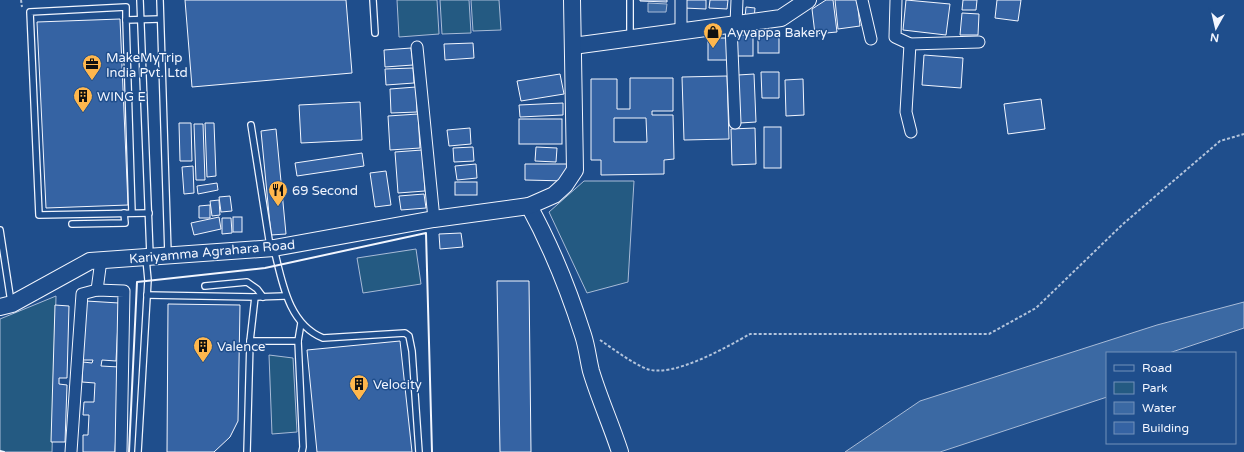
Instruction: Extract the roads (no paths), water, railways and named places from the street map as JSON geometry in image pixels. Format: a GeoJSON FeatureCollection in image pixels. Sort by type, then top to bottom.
{"type":"FeatureCollection","features":[{"type":"Feature","properties":{"kind":"street","name":"Kariyamma Agrahara Road"},"geometry":{"type":"LineString","coordinates":[[6,306],[90,261],[272,249],[434,219],[529,206],[554,195],[565,185],[575,170],[572,0]]}},
{"type":"Feature","properties":{"kind":"street"},"geometry":{"type":"LineString","coordinates":[[681,32],[682,0]]}},
{"type":"Feature","properties":{"kind":"street"},"geometry":{"type":"LineString","coordinates":[[735,123],[734,25],[737,0]]}},
{"type":"Feature","properties":{"kind":"street"},"geometry":{"type":"LineString","coordinates":[[573,46],[781,18],[808,0]]}},
{"type":"Feature","properties":{"kind":"street"},"geometry":{"type":"LineString","coordinates":[[862,0],[871,39]]}},
{"type":"Feature","properties":{"kind":"street"},"geometry":{"type":"LineString","coordinates":[[896,0],[894,37],[910,44],[979,42]]}},
{"type":"Feature","properties":{"kind":"street"},"geometry":{"type":"LineString","coordinates":[[910,44],[906,112],[911,132]]}},
{"type":"Feature","properties":{"kind":"street"},"geometry":{"type":"LineString","coordinates":[[417,47],[434,219]]}},
{"type":"Feature","properties":{"kind":"street"},"geometry":{"type":"LineString","coordinates":[[529,206],[541,227],[571,300],[584,336],[591,372],[620,452]]}},
{"type":"Feature","properties":{"kind":"street"},"geometry":{"type":"LineString","coordinates":[[97,290],[100,260]]}},
{"type":"Feature","properties":{"kind":"street"},"geometry":{"type":"LineString","coordinates":[[71,452],[82,294],[97,290],[124,291],[121,452]]}},
{"type":"Feature","properties":{"kind":"lane"},"geometry":{"type":"LineString","coordinates":[[138,452],[147,295],[149,213],[140,0]]}},
{"type":"Feature","properties":{"kind":"lane"},"geometry":{"type":"LineString","coordinates":[[160,0],[168,256]]}},
{"type":"Feature","properties":{"kind":"lane"},"geometry":{"type":"LineString","coordinates":[[373,0],[375,33]]}},
{"type":"Feature","properties":{"kind":"lane"},"geometry":{"type":"LineString","coordinates":[[630,0],[630,38]]}},
{"type":"Feature","properties":{"kind":"lane"},"geometry":{"type":"LineString","coordinates":[[132,213],[126,7],[30,12],[39,215],[149,213]]}},
{"type":"Feature","properties":{"kind":"lane"},"geometry":{"type":"LineString","coordinates":[[126,20],[160,19]]}},
{"type":"Feature","properties":{"kind":"lane"},"geometry":{"type":"LineString","coordinates":[[251,125],[272,249],[286,296],[301,323],[312,334],[323,338],[405,333],[409,336],[412,352],[419,452]]}},
{"type":"Feature","properties":{"kind":"lane"},"geometry":{"type":"LineString","coordinates":[[72,224],[125,223],[124,213]]}},
{"type":"Feature","properties":{"kind":"lane"},"geometry":{"type":"LineString","coordinates":[[0,230],[6,306]]}},
{"type":"Feature","properties":{"kind":"lane"},"geometry":{"type":"LineString","coordinates":[[205,286],[247,282],[257,289],[263,297]]}},
{"type":"Feature","properties":{"kind":"lane"},"geometry":{"type":"LineString","coordinates":[[147,295],[255,297],[286,296]]}},
{"type":"Feature","properties":{"kind":"lane"},"geometry":{"type":"LineString","coordinates":[[247,452],[250,340],[255,297]]}},
{"type":"Feature","properties":{"kind":"lane"},"geometry":{"type":"LineString","coordinates":[[301,323],[298,341],[304,448],[302,452]]}},
{"type":"Feature","properties":{"kind":"lane"},"geometry":{"type":"LineString","coordinates":[[250,340],[298,341]]}},
{"type":"Feature","properties":{"kind":"water"},"geometry":{"type":"Polygon","coordinates":[[[648,3],[667,4],[666,12],[648,12],[648,3]]]}},
{"type":"Feature","properties":{"kind":"water"},"geometry":{"type":"Polygon","coordinates":[[[1244,302],[1244,328],[1172,352],[1106,352],[1106,397],[940,452],[845,452],[920,401],[1157,325],[1244,302]]]}},
{"type":"Feature","properties":{"kind":"place","name":"Ayyappa Bakery"},"geometry":{"type":"Point","coordinates":[713,49]}},
{"type":"Feature","properties":{"kind":"place","name":"MakeMyTrip India Pvt. Ltd"},"geometry":{"type":"Point","coordinates":[92,81]}},
{"type":"Feature","properties":{"kind":"place","name":"WING E"},"geometry":{"type":"Point","coordinates":[83,113]}},
{"type":"Feature","properties":{"kind":"place","name":"69 Second"},"geometry":{"type":"Point","coordinates":[278,207]}},
{"type":"Feature","properties":{"kind":"place","name":"Valence"},"geometry":{"type":"Point","coordinates":[203,363]}},
{"type":"Feature","properties":{"kind":"place","name":"Velocity"},"geometry":{"type":"Point","coordinates":[359,401]}}]}
